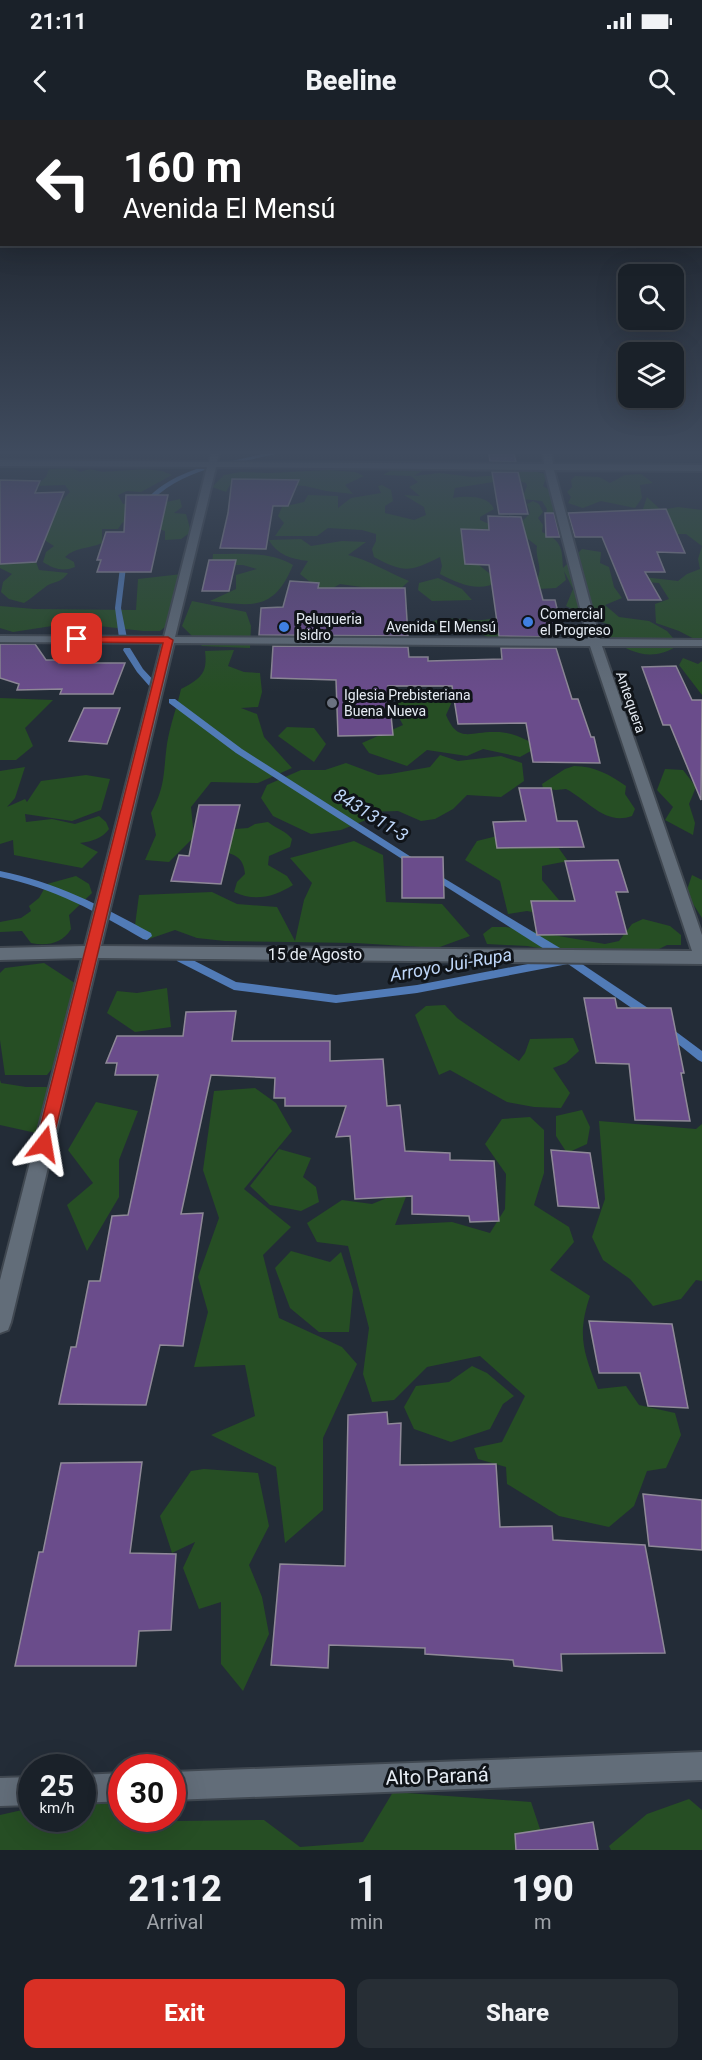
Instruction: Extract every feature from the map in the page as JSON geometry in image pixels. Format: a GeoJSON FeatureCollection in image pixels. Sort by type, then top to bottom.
{"type":"FeatureCollection","features":[{"type":"Feature","properties":{"kind":"street"},"geometry":{"type":"LineString","coordinates":[[0,1322],[195,531]]}},
{"type":"Feature","properties":{"kind":"street","name":"Antequera"},"geometry":{"type":"LineString","coordinates":[[566,531],[595,643],[702,957]]}},
{"type":"Feature","properties":{"kind":"street","name":"Avenida El Mensú"},"geometry":{"type":"LineString","coordinates":[[0,639],[702,643]]}},
{"type":"Feature","properties":{"kind":"street","name":"15 de Agosto"},"geometry":{"type":"LineString","coordinates":[[0,954],[91,952],[702,957]]}},
{"type":"Feature","properties":{"kind":"street","name":"Alto Paraná"},"geometry":{"type":"LineString","coordinates":[[186,1785],[702,1766]]}},
{"type":"Feature","properties":{"kind":"street"},"geometry":{"type":"LineString","coordinates":[[0,1792],[18,1791]]}},
{"type":"Feature","properties":{"kind":"green space"},"geometry":{"type":"Polygon","coordinates":[[[45,531],[102,531],[102,543],[73,551],[65,557],[74,562],[75,567],[55,568],[43,562],[46,552],[54,546],[46,541],[43,535],[45,531]]]}},
{"type":"Feature","properties":{"kind":"green space"},"geometry":{"type":"Polygon","coordinates":[[[165,531],[191,532],[181,539],[165,540],[165,531]]]}},
{"type":"Feature","properties":{"kind":"green space"},"geometry":{"type":"Polygon","coordinates":[[[279,531],[324,531],[317,536],[275,536],[279,531]]]}},
{"type":"Feature","properties":{"kind":"green space"},"geometry":{"type":"Polygon","coordinates":[[[365,531],[542,531],[560,546],[563,568],[582,549],[601,552],[600,563],[609,567],[614,587],[622,598],[605,605],[619,617],[649,621],[667,631],[679,645],[660,653],[643,654],[626,648],[609,638],[611,625],[589,618],[566,606],[573,589],[564,571],[566,580],[556,588],[538,589],[537,546],[519,532],[475,562],[499,581],[492,585],[477,587],[462,584],[440,574],[442,566],[440,557],[421,566],[407,569],[393,566],[374,557],[372,549],[376,541],[376,534],[365,531]]]}},
{"type":"Feature","properties":{"kind":"green space"},"geometry":{"type":"Polygon","coordinates":[[[653,531],[702,531],[702,546],[686,534],[652,534],[653,531]]]}},
{"type":"Feature","properties":{"kind":"green space"},"geometry":{"type":"Polygon","coordinates":[[[301,539],[311,546],[342,541],[366,542],[348,555],[409,581],[397,592],[340,584],[324,593],[300,574],[308,561],[286,555],[276,549],[269,540],[301,539]]]}},
{"type":"Feature","properties":{"kind":"green space"},"geometry":{"type":"Polygon","coordinates":[[[702,546],[702,643],[679,631],[656,623],[655,604],[669,599],[659,583],[631,581],[626,575],[678,581],[687,574],[700,569],[698,559],[702,546]]]}},
{"type":"Feature","properties":{"kind":"green space"},"geometry":{"type":"Polygon","coordinates":[[[0,553],[36,562],[39,570],[68,573],[24,603],[9,599],[1,592],[3,582],[12,574],[0,568],[0,553]]]}},
{"type":"Feature","properties":{"kind":"green space"},"geometry":{"type":"Polygon","coordinates":[[[213,554],[264,555],[293,565],[286,580],[270,598],[250,604],[210,601],[236,589],[236,575],[257,569],[243,565],[212,565],[213,554]]]}},
{"type":"Feature","properties":{"kind":"green space"},"geometry":{"type":"Polygon","coordinates":[[[182,574],[170,623],[160,631],[99,626],[52,626],[13,632],[0,628],[0,606],[34,609],[136,610],[138,579],[182,574]]]}},
{"type":"Feature","properties":{"kind":"green space"},"geometry":{"type":"Polygon","coordinates":[[[438,578],[462,589],[472,600],[432,601],[418,590],[419,583],[438,578]]]}},
{"type":"Feature","properties":{"kind":"green space"},"geometry":{"type":"Polygon","coordinates":[[[192,601],[246,612],[251,626],[250,648],[202,646],[182,626],[192,601]]]}},
{"type":"Feature","properties":{"kind":"green space"},"geometry":{"type":"Polygon","coordinates":[[[503,616],[553,636],[550,641],[492,639],[477,632],[428,631],[424,626],[442,619],[481,620],[503,616]]]}},
{"type":"Feature","properties":{"kind":"green space"},"geometry":{"type":"Polygon","coordinates":[[[234,650],[228,666],[244,672],[260,673],[262,692],[258,707],[241,708],[257,714],[264,737],[292,768],[258,783],[211,782],[191,807],[194,837],[169,862],[145,860],[156,835],[151,813],[162,787],[168,737],[181,689],[201,675],[206,659],[205,651],[234,650]]]}},
{"type":"Feature","properties":{"kind":"green space"},"geometry":{"type":"Polygon","coordinates":[[[683,658],[698,664],[702,661],[702,695],[679,665],[683,658]]]}},
{"type":"Feature","properties":{"kind":"green space"},"geometry":{"type":"Polygon","coordinates":[[[416,691],[438,691],[455,695],[446,715],[450,724],[460,733],[511,734],[538,747],[520,757],[483,749],[467,756],[427,750],[407,766],[369,753],[362,743],[403,725],[397,714],[397,702],[416,691]]]}},
{"type":"Feature","properties":{"kind":"green space"},"geometry":{"type":"Polygon","coordinates":[[[0,698],[53,700],[25,728],[33,746],[16,760],[0,760],[0,698]]]}},
{"type":"Feature","properties":{"kind":"green space"},"geometry":{"type":"Polygon","coordinates":[[[287,727],[314,728],[326,744],[314,762],[278,736],[287,727]]]}},
{"type":"Feature","properties":{"kind":"green space"},"geometry":{"type":"Polygon","coordinates":[[[440,755],[458,761],[501,756],[522,763],[524,781],[501,797],[467,795],[453,809],[435,819],[421,821],[398,811],[368,812],[366,820],[341,830],[311,834],[273,816],[261,798],[267,785],[301,770],[325,770],[346,763],[378,775],[390,774],[430,767],[440,755]]]}},
{"type":"Feature","properties":{"kind":"green space"},"geometry":{"type":"Polygon","coordinates":[[[574,766],[602,772],[626,786],[625,794],[635,809],[632,816],[613,818],[566,789],[543,788],[542,784],[574,766]]]}},
{"type":"Feature","properties":{"kind":"green space"},"geometry":{"type":"Polygon","coordinates":[[[25,767],[15,798],[7,807],[25,799],[27,802],[41,781],[86,775],[110,779],[101,810],[72,821],[25,814],[26,822],[52,819],[75,824],[99,816],[106,822],[109,829],[103,835],[80,843],[98,852],[82,868],[14,855],[13,840],[0,844],[0,771],[25,767]]]}},
{"type":"Feature","properties":{"kind":"green space"},"geometry":{"type":"Polygon","coordinates":[[[665,769],[683,770],[696,787],[689,804],[695,823],[693,835],[665,820],[673,807],[657,790],[665,769]]]}},
{"type":"Feature","properties":{"kind":"green space"},"geometry":{"type":"Polygon","coordinates":[[[268,822],[292,839],[290,847],[269,856],[268,865],[287,876],[293,885],[279,893],[264,897],[249,897],[234,892],[237,882],[245,874],[244,868],[233,854],[217,852],[223,830],[248,828],[255,824],[268,822]]]}},
{"type":"Feature","properties":{"kind":"green space"},"geometry":{"type":"Polygon","coordinates":[[[497,836],[555,843],[568,861],[542,866],[542,880],[564,906],[559,917],[527,911],[508,914],[500,881],[465,860],[477,841],[497,836]]]}},
{"type":"Feature","properties":{"kind":"green space"},"geometry":{"type":"Polygon","coordinates":[[[354,841],[383,855],[386,902],[442,904],[470,936],[437,948],[356,943],[225,941],[197,938],[175,930],[149,939],[134,933],[139,895],[212,892],[237,904],[277,907],[295,941],[304,900],[312,883],[290,858],[354,841]]]}},
{"type":"Feature","properties":{"kind":"green space"},"geometry":{"type":"Polygon","coordinates":[[[692,875],[702,880],[702,918],[686,893],[692,875]]]}},
{"type":"Feature","properties":{"kind":"green space"},"geometry":{"type":"Polygon","coordinates":[[[76,876],[89,884],[92,893],[69,915],[71,929],[59,941],[37,944],[31,943],[22,931],[0,932],[0,922],[21,918],[31,911],[29,906],[39,898],[47,884],[76,876]]]}},
{"type":"Feature","properties":{"kind":"green space"},"geometry":{"type":"Polygon","coordinates":[[[643,919],[670,926],[681,935],[681,945],[667,945],[647,955],[556,951],[527,946],[487,944],[483,934],[492,927],[506,927],[605,944],[619,941],[632,924],[643,919]]]}},
{"type":"Feature","properties":{"kind":"green space"},"geometry":{"type":"Polygon","coordinates":[[[44,963],[84,989],[82,1031],[47,1075],[5,1075],[0,1040],[0,973],[5,968],[44,963]]]}},
{"type":"Feature","properties":{"kind":"green space"},"geometry":{"type":"Polygon","coordinates":[[[167,988],[171,1027],[135,1032],[107,1013],[117,991],[137,993],[167,988]]]}},
{"type":"Feature","properties":{"kind":"green space"},"geometry":{"type":"Polygon","coordinates":[[[445,1005],[457,1018],[519,1061],[530,1039],[573,1038],[579,1051],[566,1063],[553,1068],[570,1093],[561,1108],[534,1107],[507,1102],[450,1070],[439,1075],[415,1015],[426,1006],[445,1005]]]}},
{"type":"Feature","properties":{"kind":"green space"},"geometry":{"type":"Polygon","coordinates":[[[0,1080],[1,1083],[26,1087],[48,1087],[36,1133],[0,1125],[0,1080]]]}},
{"type":"Feature","properties":{"kind":"green space"},"geometry":{"type":"Polygon","coordinates":[[[255,1088],[276,1103],[292,1131],[244,1189],[291,1227],[263,1255],[279,1318],[342,1347],[357,1364],[323,1438],[323,1510],[285,1543],[276,1467],[211,1435],[255,1416],[245,1365],[194,1367],[208,1312],[198,1277],[219,1218],[203,1170],[214,1091],[255,1088]]]}},
{"type":"Feature","properties":{"kind":"green space"},"geometry":{"type":"Polygon","coordinates":[[[96,1102],[138,1111],[119,1160],[119,1197],[87,1251],[67,1205],[93,1183],[68,1150],[96,1102]]]}},
{"type":"Feature","properties":{"kind":"green space"},"geometry":{"type":"Polygon","coordinates":[[[582,1110],[590,1127],[587,1144],[567,1153],[556,1136],[556,1116],[582,1110]]]}},
{"type":"Feature","properties":{"kind":"green space"},"geometry":{"type":"Polygon","coordinates":[[[530,1117],[544,1130],[544,1173],[534,1205],[569,1227],[574,1242],[550,1270],[590,1296],[584,1321],[583,1343],[598,1389],[626,1386],[639,1405],[675,1413],[681,1435],[666,1468],[647,1471],[634,1506],[609,1527],[559,1516],[507,1484],[506,1467],[478,1459],[474,1448],[502,1442],[525,1396],[480,1356],[427,1367],[394,1400],[372,1402],[363,1374],[369,1328],[348,1246],[317,1242],[307,1223],[342,1200],[372,1204],[409,1189],[395,1225],[452,1222],[490,1233],[505,1209],[506,1174],[485,1144],[502,1119],[530,1117]]]}},
{"type":"Feature","properties":{"kind":"green space"},"geometry":{"type":"Polygon","coordinates":[[[599,1121],[696,1129],[702,1124],[702,1281],[696,1280],[681,1299],[653,1306],[630,1279],[603,1260],[592,1237],[605,1199],[599,1121]]]}},
{"type":"Feature","properties":{"kind":"green space"},"geometry":{"type":"Polygon","coordinates":[[[279,1149],[311,1158],[303,1177],[316,1187],[319,1202],[301,1211],[270,1205],[250,1186],[279,1149]]]}},
{"type":"Feature","properties":{"kind":"green space"},"geometry":{"type":"Polygon","coordinates":[[[291,1251],[330,1262],[341,1252],[353,1290],[349,1332],[319,1332],[290,1308],[275,1268],[291,1251]]]}},
{"type":"Feature","properties":{"kind":"green space"},"geometry":{"type":"Polygon","coordinates":[[[472,1366],[487,1373],[514,1396],[503,1404],[490,1429],[451,1442],[414,1429],[404,1407],[416,1386],[449,1382],[472,1366]]]}},
{"type":"Feature","properties":{"kind":"green space"},"geometry":{"type":"Polygon","coordinates":[[[204,1469],[258,1473],[269,1526],[249,1565],[262,1597],[269,1634],[243,1691],[221,1664],[221,1602],[199,1609],[183,1568],[195,1542],[172,1553],[160,1516],[191,1471],[204,1469]]]}},
{"type":"Feature","properties":{"kind":"green space"},"geometry":{"type":"Polygon","coordinates":[[[393,1792],[531,1802],[547,1850],[0,1850],[0,1815],[18,1811],[18,1832],[96,1832],[96,1794],[108,1794],[108,1832],[186,1832],[186,1821],[264,1820],[300,1847],[363,1842],[393,1792]]]}},
{"type":"Feature","properties":{"kind":"green space"},"geometry":{"type":"Polygon","coordinates":[[[689,1799],[702,1810],[702,1850],[611,1850],[609,1846],[647,1814],[689,1799]]]}},
{"type":"Feature","properties":{"kind":"building"},"geometry":{"type":"Polygon","coordinates":[[[0,531],[49,531],[36,562],[0,564],[0,531]]]}},
{"type":"Feature","properties":{"kind":"building"},"geometry":{"type":"Polygon","coordinates":[[[160,531],[151,572],[97,572],[101,560],[97,560],[106,532],[160,531]]]}},
{"type":"Feature","properties":{"kind":"building"},"geometry":{"type":"Polygon","coordinates":[[[224,531],[269,531],[266,549],[220,548],[224,531]]]}},
{"type":"Feature","properties":{"kind":"building"},"geometry":{"type":"Polygon","coordinates":[[[461,531],[525,531],[543,600],[555,600],[562,629],[551,629],[553,637],[499,636],[489,565],[465,564],[461,531]]]}},
{"type":"Feature","properties":{"kind":"building"},"geometry":{"type":"Polygon","coordinates":[[[546,531],[558,531],[560,537],[546,537],[546,531]]]}},
{"type":"Feature","properties":{"kind":"building"},"geometry":{"type":"Polygon","coordinates":[[[573,531],[675,531],[685,553],[657,552],[665,572],[645,572],[661,600],[628,600],[602,537],[575,537],[573,531]]]}},
{"type":"Feature","properties":{"kind":"building"},"geometry":{"type":"Polygon","coordinates":[[[209,560],[236,560],[229,591],[202,591],[209,560]]]}},
{"type":"Feature","properties":{"kind":"building"},"geometry":{"type":"Polygon","coordinates":[[[290,581],[319,583],[318,588],[405,588],[408,636],[259,635],[261,608],[283,607],[290,581]]]}},
{"type":"Feature","properties":{"kind":"building"},"geometry":{"type":"Polygon","coordinates":[[[0,644],[35,644],[46,660],[59,660],[59,663],[125,663],[113,694],[60,694],[62,689],[17,690],[19,684],[0,678],[0,644]]]}},
{"type":"Feature","properties":{"kind":"building"},"geometry":{"type":"Polygon","coordinates":[[[273,646],[408,647],[409,657],[428,657],[428,661],[502,659],[501,648],[556,648],[572,699],[578,699],[591,737],[594,737],[600,763],[533,762],[526,723],[458,724],[452,686],[388,686],[393,735],[338,736],[336,680],[271,678],[273,646]]]}},
{"type":"Feature","properties":{"kind":"building"},"geometry":{"type":"Polygon","coordinates":[[[676,666],[692,700],[702,700],[701,800],[670,725],[663,725],[642,667],[676,666]]]}},
{"type":"Feature","properties":{"kind":"building"},"geometry":{"type":"Polygon","coordinates":[[[84,708],[120,708],[107,744],[69,741],[84,708]]]}},
{"type":"Feature","properties":{"kind":"building"},"geometry":{"type":"Polygon","coordinates":[[[519,788],[551,788],[557,821],[577,821],[584,847],[497,848],[493,822],[526,821],[519,788]]]}},
{"type":"Feature","properties":{"kind":"building"},"geometry":{"type":"Polygon","coordinates":[[[199,805],[240,805],[221,884],[171,881],[179,855],[189,856],[199,805]]]}},
{"type":"Feature","properties":{"kind":"building"},"geometry":{"type":"Polygon","coordinates":[[[402,857],[443,857],[444,898],[402,898],[402,857]]]}},
{"type":"Feature","properties":{"kind":"building"},"geometry":{"type":"Polygon","coordinates":[[[618,860],[628,892],[616,892],[627,934],[537,935],[531,901],[575,901],[565,861],[618,860]]]}},
{"type":"Feature","properties":{"kind":"building"},"geometry":{"type":"Polygon","coordinates":[[[584,998],[615,998],[617,1008],[671,1008],[684,1073],[681,1073],[690,1121],[635,1120],[629,1064],[596,1063],[584,998]]]}},
{"type":"Feature","properties":{"kind":"building"},"geometry":{"type":"Polygon","coordinates":[[[236,1011],[232,1041],[330,1041],[330,1061],[383,1059],[387,1106],[400,1105],[405,1151],[450,1153],[450,1160],[494,1161],[499,1221],[470,1222],[469,1216],[412,1214],[412,1196],[355,1199],[350,1136],[336,1137],[346,1106],[285,1106],[285,1098],[274,1098],[275,1078],[211,1075],[181,1214],[203,1213],[183,1346],[160,1345],[146,1405],[59,1404],[71,1347],[76,1347],[89,1281],[100,1281],[112,1216],[128,1215],[158,1075],[115,1075],[117,1063],[106,1063],[117,1036],[183,1036],[186,1012],[236,1011]]]}},
{"type":"Feature","properties":{"kind":"building"},"geometry":{"type":"Polygon","coordinates":[[[551,1150],[590,1153],[599,1208],[558,1206],[551,1150]]]}},
{"type":"Feature","properties":{"kind":"building"},"geometry":{"type":"Polygon","coordinates":[[[589,1321],[672,1324],[688,1408],[648,1406],[640,1373],[599,1373],[589,1321]]]}},
{"type":"Feature","properties":{"kind":"building"},"geometry":{"type":"Polygon","coordinates":[[[387,1412],[388,1424],[401,1423],[400,1465],[496,1464],[500,1527],[552,1526],[553,1540],[645,1545],[665,1653],[561,1654],[562,1671],[514,1666],[513,1660],[425,1654],[425,1648],[329,1645],[328,1668],[271,1665],[280,1564],[345,1566],[348,1415],[387,1412]]]}},
{"type":"Feature","properties":{"kind":"building"},"geometry":{"type":"Polygon","coordinates":[[[142,1462],[130,1553],[176,1554],[171,1630],[139,1631],[136,1666],[15,1666],[39,1552],[43,1552],[61,1463],[142,1462]]]}},
{"type":"Feature","properties":{"kind":"building"},"geometry":{"type":"Polygon","coordinates":[[[643,1494],[702,1500],[702,1550],[649,1546],[643,1494]]]}},
{"type":"Feature","properties":{"kind":"building"},"geometry":{"type":"Polygon","coordinates":[[[593,1822],[598,1850],[516,1850],[515,1834],[593,1822]]]}},
{"type":"Feature","properties":{"kind":"waterway","name":"8431311-3"},"geometry":{"type":"LineString","coordinates":[[123,638],[118,608],[124,559]]}},
{"type":"Feature","properties":{"kind":"waterway","name":"8431311-3"},"geometry":{"type":"LineString","coordinates":[[127,650],[154,686]]}},
{"type":"Feature","properties":{"kind":"waterway","name":"8431311-3"},"geometry":{"type":"LineString","coordinates":[[172,701],[239,751],[416,864]]}},
{"type":"Feature","properties":{"kind":"waterway","name":"Arroyo Jui-Rupa"},"geometry":{"type":"LineString","coordinates":[[0,874],[58,890],[94,906],[147,936]]}},
{"type":"Feature","properties":{"kind":"waterway","name":"8431311-3"},"geometry":{"type":"LineString","coordinates":[[432,874],[556,951]]}},
{"type":"Feature","properties":{"kind":"waterway","name":"Arroyo Jui-Rupa"},"geometry":{"type":"LineString","coordinates":[[181,958],[234,986],[336,999],[417,989],[570,960],[650,1015]]}},
{"type":"Feature","properties":{"kind":"waterway","name":"Arroyo Jui-Rupa"},"geometry":{"type":"LineString","coordinates":[[667,1029],[702,1057]]}},
{"type":"Feature","properties":{"kind":"place","name":"Comercial el Progreso"},"geometry":{"type":"Point","coordinates":[528,622]}},
{"type":"Feature","properties":{"kind":"place","name":"Peluqueria Isidro"},"geometry":{"type":"Point","coordinates":[284,627]}},
{"type":"Feature","properties":{"kind":"place","name":"Iglesia Prebisteriana Buena Nueva"},"geometry":{"type":"Point","coordinates":[332,703]}},
{"type":"Feature","properties":{"kind":"route"},"geometry":{"type":"LineString","coordinates":[[44,1144],[168,640],[77,639]]}}]}
